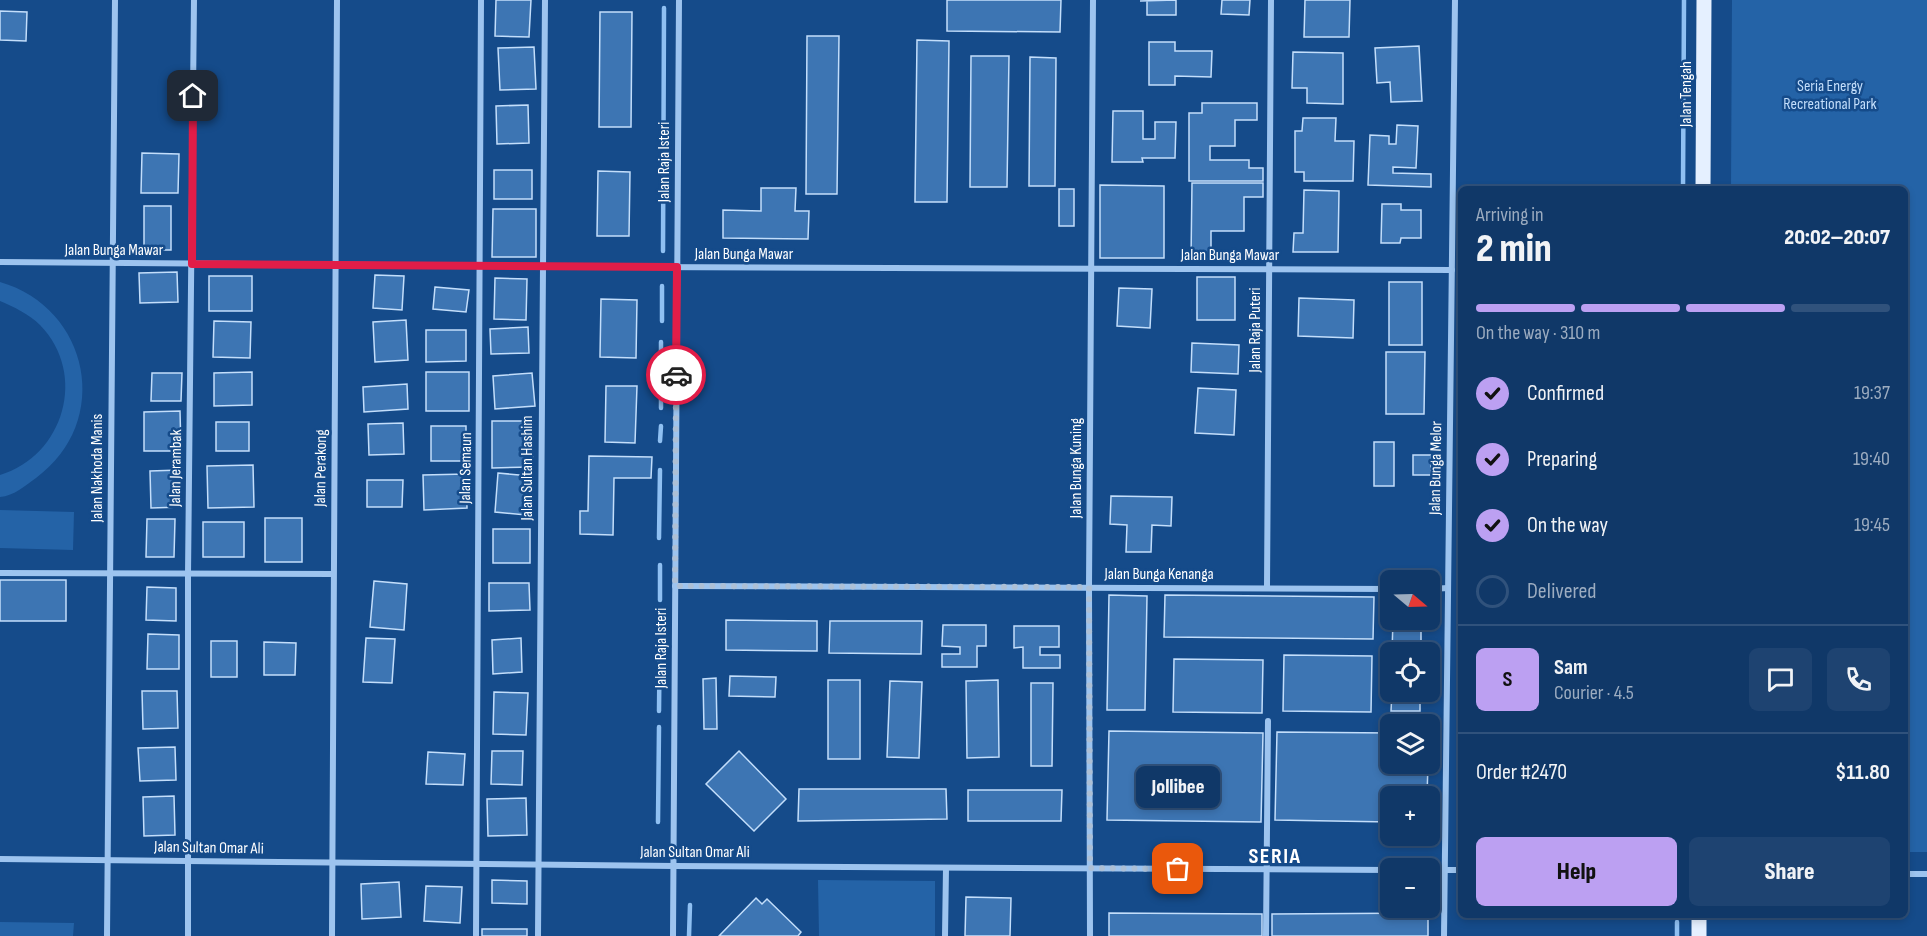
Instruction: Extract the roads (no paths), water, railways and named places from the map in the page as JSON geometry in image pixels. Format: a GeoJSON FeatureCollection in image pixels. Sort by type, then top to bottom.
{"type":"FeatureCollection","features":[{"type":"Feature","properties":{"kind":"main road","name":"Jalan Tengah"},"geometry":{"type":"LineString","coordinates":[[1703,186],[1704,0]]}},
{"type":"Feature","properties":{"kind":"main road"},"geometry":{"type":"LineString","coordinates":[[1699,918],[1699,936]]}},
{"type":"Feature","properties":{"kind":"street","name":"Jalan Nakhoda Manis"},"geometry":{"type":"LineString","coordinates":[[107,936],[115,0]]}},
{"type":"Feature","properties":{"kind":"street","name":"Jalan Jerambak"},"geometry":{"type":"LineString","coordinates":[[188,936],[188,574],[194,0]]}},
{"type":"Feature","properties":{"kind":"street","name":"Jalan Perakong"},"geometry":{"type":"LineString","coordinates":[[332,936],[337,0]]}},
{"type":"Feature","properties":{"kind":"street","name":"Jalan Semaun"},"geometry":{"type":"LineString","coordinates":[[476,936],[481,0]]}},
{"type":"Feature","properties":{"kind":"street","name":"Jalan Sultan Hashim"},"geometry":{"type":"LineString","coordinates":[[538,936],[545,0]]}},
{"type":"Feature","properties":{"kind":"street","name":"Jalan Raja Isteri"},"geometry":{"type":"LineString","coordinates":[[673,936],[679,0]]}},
{"type":"Feature","properties":{"kind":"street","name":"Jalan Bunga Kuning"},"geometry":{"type":"LineString","coordinates":[[1090,936],[1089,587],[1093,0]]}},
{"type":"Feature","properties":{"kind":"street","name":"Jalan Raja Puteri"},"geometry":{"type":"LineString","coordinates":[[1267,587],[1271,0]]}},
{"type":"Feature","properties":{"kind":"street","name":"Jalan Bunga Melor"},"geometry":{"type":"LineString","coordinates":[[1444,936],[1455,0]]}},
{"type":"Feature","properties":{"kind":"street","name":"Jalan Bunga Mawar"},"geometry":{"type":"LineString","coordinates":[[0,262],[1452,270]]}},
{"type":"Feature","properties":{"kind":"street"},"geometry":{"type":"LineString","coordinates":[[0,573],[333,574]]}},
{"type":"Feature","properties":{"kind":"street","name":"Jalan Bunga Kenanga"},"geometry":{"type":"LineString","coordinates":[[675,586],[1380,589]]}},
{"type":"Feature","properties":{"kind":"street"},"geometry":{"type":"LineString","coordinates":[[1440,588],[1448,588]]}},
{"type":"Feature","properties":{"kind":"street"},"geometry":{"type":"LineString","coordinates":[[1266,936],[1268,721]]}},
{"type":"Feature","properties":{"kind":"street","name":"Jalan Sultan Omar Ali"},"geometry":{"type":"LineString","coordinates":[[0,859],[674,867],[1380,870]]}},
{"type":"Feature","properties":{"kind":"street"},"geometry":{"type":"LineString","coordinates":[[945,936],[946,868]]}},
{"type":"Feature","properties":{"kind":"street"},"geometry":{"type":"LineString","coordinates":[[1440,870],[1458,870]]}},
{"type":"Feature","properties":{"kind":"street"},"geometry":{"type":"LineString","coordinates":[[1908,874],[1927,874]]}},
{"type":"Feature","properties":{"kind":"waterway"},"geometry":{"type":"LineString","coordinates":[[1683,186],[1684,0]]}},
{"type":"Feature","properties":{"kind":"waterway"},"geometry":{"type":"LineString","coordinates":[[663,251],[664,8]]}},
{"type":"Feature","properties":{"kind":"waterway"},"geometry":{"type":"LineString","coordinates":[[662,286],[662,321]]}},
{"type":"Feature","properties":{"kind":"waterway"},"geometry":{"type":"LineString","coordinates":[[661,342],[661,408]]}},
{"type":"Feature","properties":{"kind":"waterway"},"geometry":{"type":"LineString","coordinates":[[660,441],[661,426]]}},
{"type":"Feature","properties":{"kind":"waterway"},"geometry":{"type":"LineString","coordinates":[[659,538],[660,470]]}},
{"type":"Feature","properties":{"kind":"waterway"},"geometry":{"type":"LineString","coordinates":[[660,565],[660,600]]}},
{"type":"Feature","properties":{"kind":"waterway"},"geometry":{"type":"LineString","coordinates":[[659,711],[660,618]]}},
{"type":"Feature","properties":{"kind":"waterway"},"geometry":{"type":"LineString","coordinates":[[658,822],[659,727]]}},
{"type":"Feature","properties":{"kind":"waterway"},"geometry":{"type":"LineString","coordinates":[[689,936],[690,905]]}},
{"type":"Feature","properties":{"kind":"waterway"},"geometry":{"type":"LineString","coordinates":[[1677,922],[1677,936]]}},
{"type":"Feature","properties":{"kind":"place","name":"Jollibee"},"geometry":{"type":"Point","coordinates":[1178,869]}},
{"type":"Feature","properties":{"kind":"district","name":"SERIA"},"geometry":{"type":"Point","coordinates":[1275,856]}},
{"type":"Feature","properties":{"kind":"park label","name":"Seria Energy Recreational Park"},"geometry":{"type":"Point","coordinates":[1830,95]}}]}
